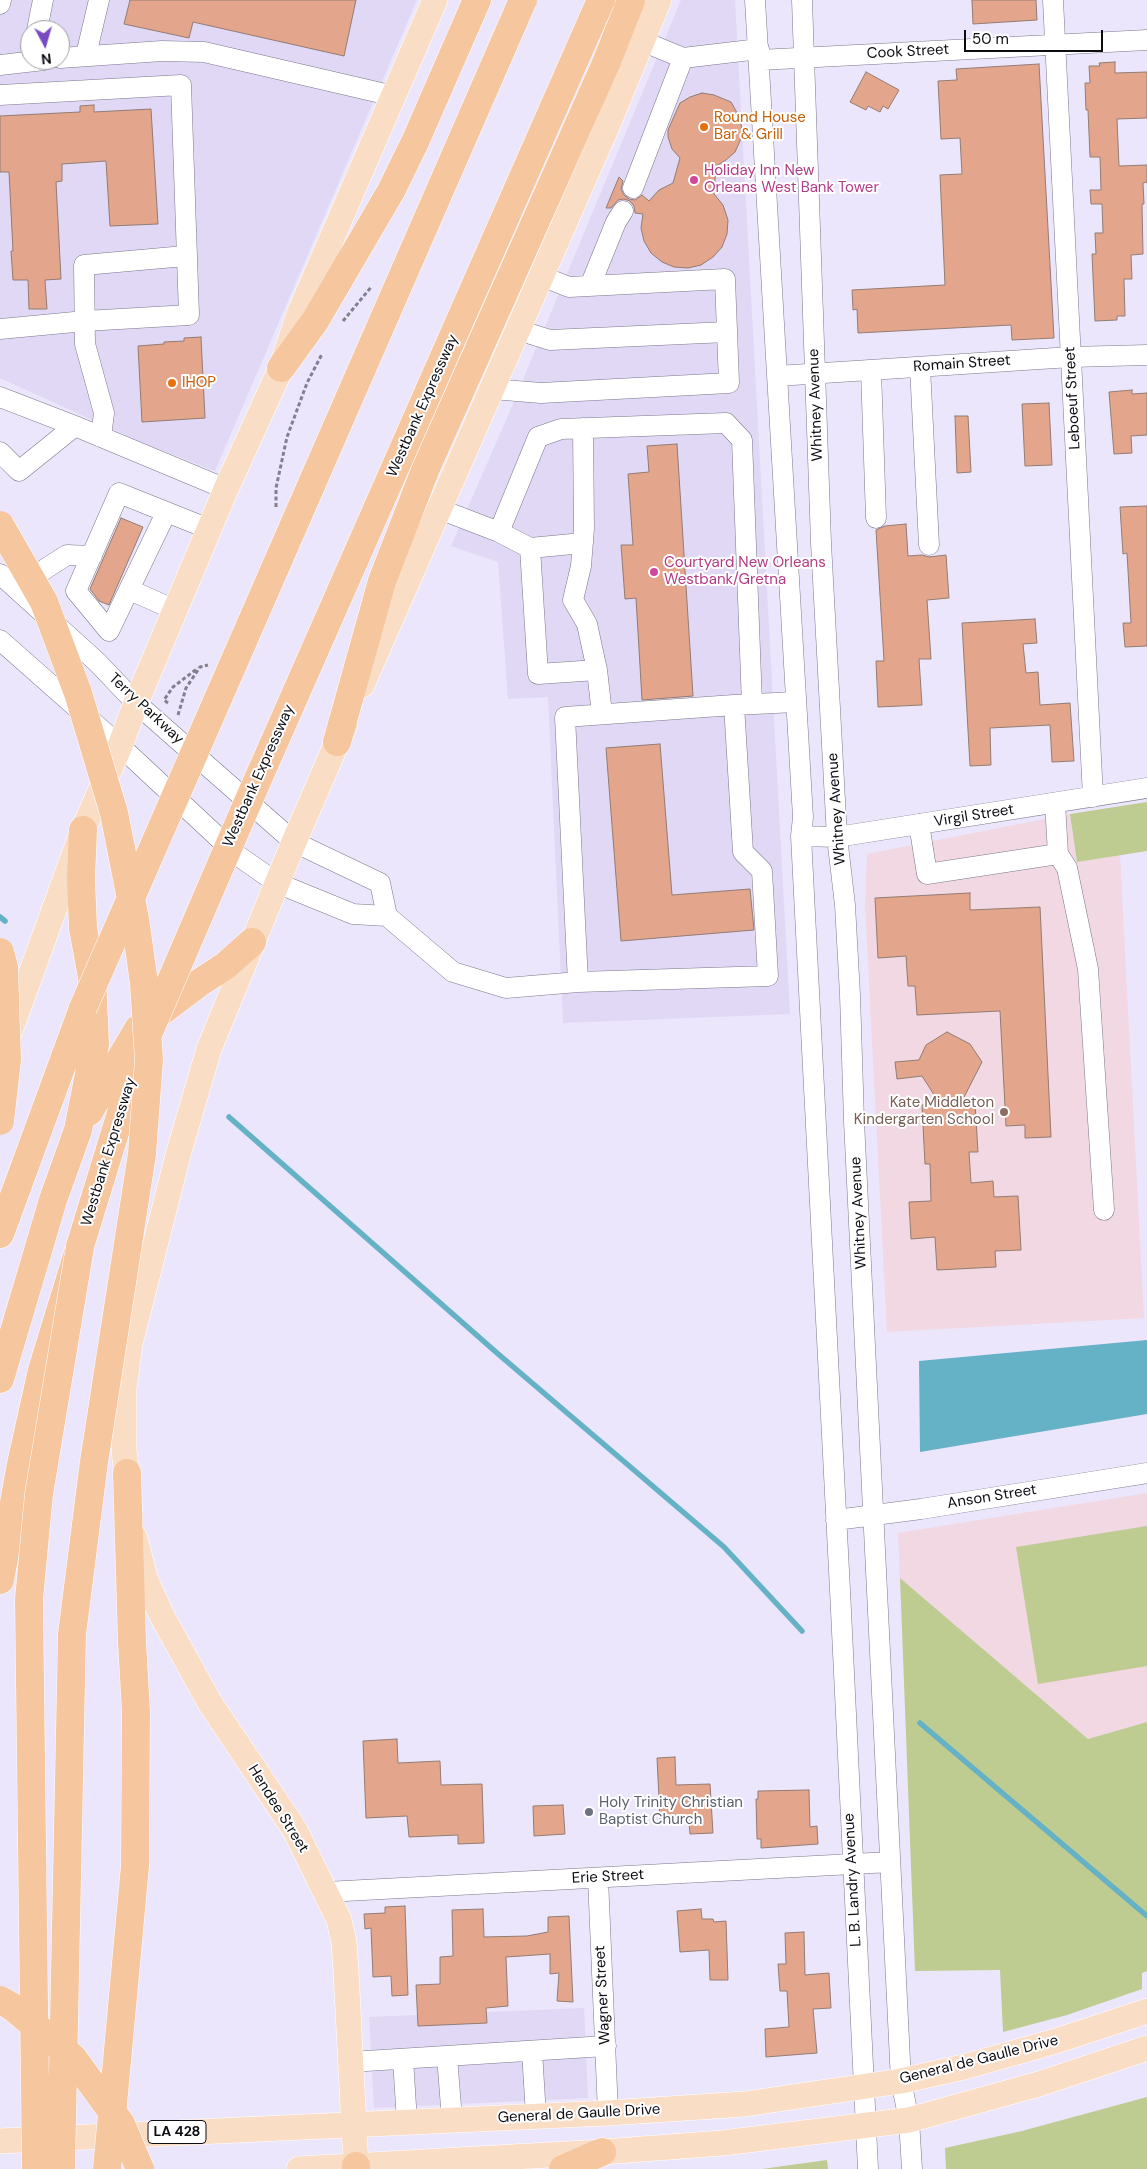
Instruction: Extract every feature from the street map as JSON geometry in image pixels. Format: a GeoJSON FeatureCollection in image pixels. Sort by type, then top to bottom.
{"type":"FeatureCollection","features":[{"type":"Feature","properties":{"kind":"highway"},"geometry":{"type":"LineString","coordinates":[[281,368],[315,321],[392,191],[477,0]]}},
{"type":"Feature","properties":{"kind":"highway"},"geometry":{"type":"LineString","coordinates":[[0,1234],[82,1008],[522,0]]}},
{"type":"Feature","properties":{"kind":"highway","name":"Westbank Expressway"},"geometry":{"type":"LineString","coordinates":[[0,1580],[21,1464],[42,1370],[137,1062],[244,811],[601,0]]}},
{"type":"Feature","properties":{"kind":"highway"},"geometry":{"type":"LineString","coordinates":[[337,742],[382,581],[426,468],[607,60],[631,0]]}},
{"type":"Feature","properties":{"kind":"highway"},"geometry":{"type":"LineString","coordinates":[[0,525],[44,602],[78,692],[114,813],[135,919],[144,983],[149,1060],[142,1154],[94,1462],[72,1634],[67,1773],[61,2169]]}},
{"type":"Feature","properties":{"kind":"highway"},"geometry":{"type":"LineString","coordinates":[[0,1379],[45,1226],[78,1130],[95,1044],[92,977],[82,908],[83,830]]}},
{"type":"Feature","properties":{"kind":"highway"},"geometry":{"type":"LineString","coordinates":[[78,1130],[138,1029],[198,983],[225,966],[252,942]]}},
{"type":"Feature","properties":{"kind":"highway"},"geometry":{"type":"LineString","coordinates":[[0,952],[4,967],[7,1060],[0,1121]]}},
{"type":"Feature","properties":{"kind":"highway"},"geometry":{"type":"LineString","coordinates":[[36,2169],[29,1599],[39,1494],[80,1247]]}},
{"type":"Feature","properties":{"kind":"highway"},"geometry":{"type":"LineString","coordinates":[[107,2169],[135,1866],[136,1712],[127,1473]]}},
{"type":"Feature","properties":{"kind":"highway"},"geometry":{"type":"LineString","coordinates":[[0,2000],[14,2008],[74,2058],[121,2124],[140,2169]]}},
{"type":"Feature","properties":{"kind":"highway"},"geometry":{"type":"LineString","coordinates":[[563,2169],[602,2152]]}},
{"type":"Feature","properties":{"kind":"main road"},"geometry":{"type":"LineString","coordinates":[[0,1066],[6,1013],[120,746],[136,703],[226,489],[281,368],[299,314],[435,0]]}},
{"type":"Feature","properties":{"kind":"main road"},"geometry":{"type":"LineString","coordinates":[[127,1473],[124,1450],[124,1390],[130,1344],[178,1155],[209,1049],[294,842],[518,330],[659,0]]}},
{"type":"Feature","properties":{"kind":"main road","name":"Hendee Street"},"geometry":{"type":"LineString","coordinates":[[127,1473],[134,1534],[145,1578],[162,1616],[210,1703],[295,1830],[340,1920],[344,1942],[356,2168]]}},
{"type":"Feature","properties":{"kind":"main road","name":"General de Gaulle Drive"},"geometry":{"type":"LineString","coordinates":[[0,2140],[608,2113],[745,2104],[901,2081],[964,2067],[1147,2011]]}},
{"type":"Feature","properties":{"kind":"main road"},"geometry":{"type":"LineString","coordinates":[[300,2169],[356,2168],[723,2143],[909,2120],[1040,2084],[1147,2048]]}},
{"type":"Feature","properties":{"kind":"street"},"geometry":{"type":"LineString","coordinates":[[0,4],[1,0]]}},
{"type":"Feature","properties":{"kind":"street"},"geometry":{"type":"LineString","coordinates":[[39,20],[43,0]]}},
{"type":"Feature","properties":{"kind":"street"},"geometry":{"type":"LineString","coordinates":[[86,55],[99,0]]}},
{"type":"Feature","properties":{"kind":"street"},"geometry":{"type":"LineString","coordinates":[[755,0],[803,817],[801,836],[836,1520]]}},
{"type":"Feature","properties":{"kind":"street","name":"Whitney Avenue"},"geometry":{"type":"LineString","coordinates":[[802,0],[821,543],[837,837],[845,905],[850,995],[854,1122],[890,1862]]}},
{"type":"Feature","properties":{"kind":"street","name":"Leboeuf Street"},"geometry":{"type":"LineString","coordinates":[[1053,0],[1093,797]]}},
{"type":"Feature","properties":{"kind":"street","name":"Cook Street"},"geometry":{"type":"LineString","coordinates":[[683,58],[759,54],[805,58],[1147,40]]}},
{"type":"Feature","properties":{"kind":"street"},"geometry":{"type":"LineString","coordinates":[[633,188],[683,58],[642,41]]}},
{"type":"Feature","properties":{"kind":"street"},"geometry":{"type":"LineString","coordinates":[[70,57],[162,51],[204,52],[394,96]]}},
{"type":"Feature","properties":{"kind":"street"},"geometry":{"type":"LineString","coordinates":[[0,65],[20,63]]}},
{"type":"Feature","properties":{"kind":"street"},"geometry":{"type":"LineString","coordinates":[[0,95],[181,86],[185,256],[189,315],[85,321],[0,329]]}},
{"type":"Feature","properties":{"kind":"street"},"geometry":{"type":"LineString","coordinates":[[590,286],[616,222],[623,211]]}},
{"type":"Feature","properties":{"kind":"street"},"geometry":{"type":"LineString","coordinates":[[101,437],[104,413],[86,344],[84,265],[185,256]]}},
{"type":"Feature","properties":{"kind":"street"},"geometry":{"type":"LineString","coordinates":[[492,389],[541,393],[729,383],[725,279],[569,287],[541,276]]}},
{"type":"Feature","properties":{"kind":"street"},"geometry":{"type":"LineString","coordinates":[[518,330],[550,340],[727,332]]}},
{"type":"Feature","properties":{"kind":"street","name":"Romain Street"},"geometry":{"type":"LineString","coordinates":[[777,376],[1072,357],[1147,355]]}},
{"type":"Feature","properties":{"kind":"street"},"geometry":{"type":"LineString","coordinates":[[920,367],[929,545]]}},
{"type":"Feature","properties":{"kind":"street"},"geometry":{"type":"LineString","coordinates":[[871,370],[876,518]]}},
{"type":"Feature","properties":{"kind":"street"},"geometry":{"type":"LineString","coordinates":[[0,396],[226,489]]}},
{"type":"Feature","properties":{"kind":"street"},"geometry":{"type":"LineString","coordinates":[[0,640],[120,746],[237,855],[277,883],[353,914],[387,916],[453,972],[506,988],[578,982],[768,976],[762,872],[742,852],[742,440],[726,423],[561,429],[538,437],[499,532]]}},
{"type":"Feature","properties":{"kind":"street"},"geometry":{"type":"LineString","coordinates":[[0,452],[19,471],[75,426]]}},
{"type":"Feature","properties":{"kind":"street"},"geometry":{"type":"LineString","coordinates":[[583,428],[583,543],[581,566],[573,600],[586,624],[597,670],[602,714]]}},
{"type":"Feature","properties":{"kind":"street"},"geometry":{"type":"LineString","coordinates":[[109,631],[76,590],[120,493],[209,529]]}},
{"type":"Feature","properties":{"kind":"street"},"geometry":{"type":"LineString","coordinates":[[439,509],[499,532],[530,548],[583,543]]}},
{"type":"Feature","properties":{"kind":"street"},"geometry":{"type":"LineString","coordinates":[[97,662],[109,631],[166,513]]}},
{"type":"Feature","properties":{"kind":"street"},"geometry":{"type":"LineString","coordinates":[[530,548],[538,674],[597,670]]}},
{"type":"Feature","properties":{"kind":"street"},"geometry":{"type":"LineString","coordinates":[[16,588],[67,556],[92,556]]}},
{"type":"Feature","properties":{"kind":"street","name":"Terry Parkway"},"geometry":{"type":"LineString","coordinates":[[0,574],[97,662],[136,703],[294,842],[380,883],[387,916]]}},
{"type":"Feature","properties":{"kind":"street"},"geometry":{"type":"LineString","coordinates":[[130,590],[175,610]]}},
{"type":"Feature","properties":{"kind":"street"},"geometry":{"type":"LineString","coordinates":[[578,982],[565,717],[796,702]]}},
{"type":"Feature","properties":{"kind":"street","name":"Virgil Street"},"geometry":{"type":"LineString","coordinates":[[801,836],[837,837],[1147,788]]}},
{"type":"Feature","properties":{"kind":"street"},"geometry":{"type":"LineString","coordinates":[[1055,803],[1058,854],[1067,868],[1088,969],[1104,1210]]}},
{"type":"Feature","properties":{"kind":"street"},"geometry":{"type":"LineString","coordinates":[[919,824],[928,874],[1058,854]]}},
{"type":"Feature","properties":{"kind":"street","name":"Anson Street"},"geometry":{"type":"LineString","coordinates":[[836,1520],[874,1516],[1147,1472]]}},
{"type":"Feature","properties":{"kind":"street","name":"L. B. Landry Avenue"},"geometry":{"type":"LineString","coordinates":[[836,1520],[868,2169]]}},
{"type":"Feature","properties":{"kind":"street"},"geometry":{"type":"LineString","coordinates":[[890,1862],[901,2081],[909,2120],[912,2169]]}},
{"type":"Feature","properties":{"kind":"street","name":"Erie Street"},"geometry":{"type":"LineString","coordinates":[[326,1892],[890,1862]]}},
{"type":"Feature","properties":{"kind":"street","name":"Wagner Street"},"geometry":{"type":"LineString","coordinates":[[598,1878],[608,2113]]}},
{"type":"Feature","properties":{"kind":"street"},"geometry":{"type":"LineString","coordinates":[[350,2062],[606,2046]]}},
{"type":"Feature","properties":{"kind":"street"},"geometry":{"type":"LineString","coordinates":[[532,2051],[536,2116]]}},
{"type":"Feature","properties":{"kind":"street"},"geometry":{"type":"LineString","coordinates":[[447,2056],[452,2120]]}},
{"type":"Feature","properties":{"kind":"street"},"geometry":{"type":"LineString","coordinates":[[403,2059],[407,2122]]}},
{"type":"Feature","properties":{"kind":"path"},"geometry":{"type":"LineString","coordinates":[[169,705],[164,700],[173,687],[200,667]]}},
{"type":"Feature","properties":{"kind":"path"},"geometry":{"type":"LineString","coordinates":[[174,710],[178,715]]}},
{"type":"Feature","properties":{"kind":"shaded area"},"geometry":{"type":"Polygon","coordinates":[[[0,0],[417,0],[215,471],[143,443],[0,378],[0,0]]]}},
{"type":"Feature","properties":{"kind":"shaded area"},"geometry":{"type":"Polygon","coordinates":[[[681,0],[735,0],[790,1014],[563,1023],[548,697],[508,699],[498,562],[451,546],[507,418],[681,0]]]}},
{"type":"Feature","properties":{"kind":"shaded area","name":"Kate Middleton Kindergarten School"},"geometry":{"type":"Polygon","coordinates":[[[1070,814],[1077,862],[1120,855],[1144,1318],[887,1332],[865,905],[867,854],[1070,814]]]}},
{"type":"Feature","properties":{"kind":"shaded area"},"geometry":{"type":"Polygon","coordinates":[[[1147,1493],[1147,1722],[1088,1739],[900,1578],[898,1533],[1147,1493]]]}},
{"type":"Feature","properties":{"kind":"shaded area"},"geometry":{"type":"Polygon","coordinates":[[[584,2008],[588,2098],[374,2108],[369,2017],[584,2008]]]}},
{"type":"Feature","properties":{"kind":"green space"},"geometry":{"type":"Polygon","coordinates":[[[1147,802],[1147,851],[1077,862],[1070,814],[1147,802]]]}},
{"type":"Feature","properties":{"kind":"green space"},"geometry":{"type":"Polygon","coordinates":[[[1147,1526],[1147,1666],[1038,1684],[1016,1547],[1147,1526]]]}},
{"type":"Feature","properties":{"kind":"green space"},"geometry":{"type":"Polygon","coordinates":[[[900,1578],[1088,1739],[1147,1722],[1147,1971],[1142,1973],[1142,1989],[1067,2015],[1003,2032],[1000,1970],[915,1971],[900,1578]]]}},
{"type":"Feature","properties":{"kind":"green space"},"geometry":{"type":"Polygon","coordinates":[[[1147,2097],[1147,2169],[946,2169],[945,2148],[1022,2131],[1147,2097]]]}},
{"type":"Feature","properties":{"kind":"green space"},"geometry":{"type":"Polygon","coordinates":[[[827,2160],[828,2169],[762,2169],[827,2160]]]}},
{"type":"Feature","properties":{"kind":"water"},"geometry":{"type":"Polygon","coordinates":[[[1147,1340],[1147,1414],[920,1452],[919,1361],[1147,1340]]]}},
{"type":"Feature","properties":{"kind":"building"},"geometry":{"type":"Polygon","coordinates":[[[130,0],[356,0],[344,56],[193,22],[189,38],[124,24],[130,0]]]}},
{"type":"Feature","properties":{"kind":"building"},"geometry":{"type":"Polygon","coordinates":[[[972,0],[1036,0],[1037,20],[973,24],[972,0]]]}},
{"type":"Feature","properties":{"kind":"building"},"geometry":{"type":"Polygon","coordinates":[[[1115,62],[1115,73],[1147,72],[1147,118],[1117,119],[1119,166],[1147,165],[1147,182],[1143,183],[1144,204],[1142,204],[1143,254],[1131,255],[1132,279],[1124,279],[1125,316],[1117,316],[1117,320],[1095,321],[1092,254],[1096,254],[1095,233],[1103,233],[1102,204],[1091,204],[1090,190],[1101,190],[1100,157],[1090,157],[1085,83],[1090,83],[1089,66],[1100,66],[1099,63],[1115,62]]]}},
{"type":"Feature","properties":{"kind":"building"},"geometry":{"type":"Polygon","coordinates":[[[1039,64],[1054,338],[1012,340],[1011,325],[858,333],[857,309],[853,310],[852,290],[945,285],[940,175],[962,174],[960,138],[941,139],[938,81],[957,80],[956,69],[1039,64]]]}},
{"type":"Feature","properties":{"kind":"building"},"geometry":{"type":"Polygon","coordinates":[[[866,72],[899,90],[888,109],[883,106],[880,112],[868,106],[866,110],[850,102],[866,72]]]}},
{"type":"Feature","properties":{"kind":"building","name":"Holiday Inn New Orleans West Bank Tower"},"geometry":{"type":"Polygon","coordinates":[[[702,93],[714,95],[731,102],[740,118],[742,130],[735,152],[716,166],[714,194],[723,205],[728,220],[727,234],[722,247],[713,257],[701,265],[688,268],[674,267],[662,262],[651,253],[644,241],[641,228],[643,214],[635,213],[634,206],[630,201],[618,200],[611,208],[606,208],[619,177],[623,181],[621,189],[624,195],[629,199],[635,200],[642,195],[649,201],[659,190],[673,183],[680,158],[672,149],[668,130],[680,103],[702,93]]]}},
{"type":"Feature","properties":{"kind":"building"},"geometry":{"type":"Polygon","coordinates":[[[94,105],[94,112],[151,109],[158,224],[110,226],[106,161],[62,164],[62,181],[56,182],[61,279],[45,280],[47,309],[29,309],[28,280],[13,280],[9,172],[0,172],[0,116],[80,112],[80,106],[94,105]]]}},
{"type":"Feature","properties":{"kind":"building","name":"IHOP"},"geometry":{"type":"Polygon","coordinates":[[[201,337],[205,418],[142,422],[138,346],[164,344],[164,342],[184,341],[184,338],[201,337]]]}},
{"type":"Feature","properties":{"kind":"building"},"geometry":{"type":"Polygon","coordinates":[[[1132,390],[1132,394],[1147,393],[1147,435],[1131,436],[1132,453],[1114,454],[1109,392],[1132,390]]]}},
{"type":"Feature","properties":{"kind":"building"},"geometry":{"type":"Polygon","coordinates":[[[1049,403],[1052,465],[1025,466],[1022,404],[1049,403]]]}},
{"type":"Feature","properties":{"kind":"building"},"geometry":{"type":"Polygon","coordinates":[[[955,416],[968,416],[971,472],[957,473],[955,416]]]}},
{"type":"Feature","properties":{"kind":"building","name":"Courtyard New Orleans Westbank/Gretna"},"geometry":{"type":"Polygon","coordinates":[[[677,444],[693,696],[642,700],[636,598],[625,599],[621,545],[633,545],[628,474],[649,472],[647,446],[677,444]]]}},
{"type":"Feature","properties":{"kind":"building"},"geometry":{"type":"Polygon","coordinates":[[[1147,506],[1147,646],[1125,647],[1123,623],[1131,623],[1127,553],[1123,554],[1120,507],[1147,506]]]}},
{"type":"Feature","properties":{"kind":"building"},"geometry":{"type":"Polygon","coordinates":[[[121,518],[143,527],[109,605],[99,601],[90,589],[121,518]]]}},
{"type":"Feature","properties":{"kind":"building"},"geometry":{"type":"Polygon","coordinates":[[[906,524],[908,556],[922,555],[929,557],[946,555],[949,598],[927,600],[931,659],[919,659],[922,705],[878,707],[876,661],[884,661],[876,530],[885,526],[906,524]]]}},
{"type":"Feature","properties":{"kind":"building"},"geometry":{"type":"Polygon","coordinates":[[[1035,619],[1037,643],[1023,644],[1026,673],[1038,672],[1040,705],[1070,703],[1074,761],[1052,762],[1050,725],[990,728],[991,765],[970,766],[962,623],[1035,619]]]}},
{"type":"Feature","properties":{"kind":"building"},"geometry":{"type":"Polygon","coordinates":[[[660,744],[672,895],[750,889],[754,930],[621,941],[606,748],[660,744]]]}},
{"type":"Feature","properties":{"kind":"building"},"geometry":{"type":"Polygon","coordinates":[[[970,893],[970,910],[1040,907],[1051,1137],[1025,1138],[1025,1125],[1006,1126],[1000,1011],[917,1015],[915,986],[908,986],[906,956],[878,958],[875,898],[970,893]]]}},
{"type":"Feature","properties":{"kind":"building"},"geometry":{"type":"Polygon","coordinates":[[[947,1032],[970,1044],[982,1062],[961,1103],[975,1103],[978,1152],[969,1152],[971,1183],[993,1181],[994,1197],[1018,1196],[1021,1250],[995,1251],[996,1267],[937,1270],[935,1237],[911,1239],[909,1202],[931,1201],[930,1164],[925,1164],[922,1105],[940,1104],[922,1076],[897,1079],[895,1062],[919,1060],[926,1045],[947,1032]]]}},
{"type":"Feature","properties":{"kind":"building"},"geometry":{"type":"Polygon","coordinates":[[[397,1739],[398,1763],[440,1761],[441,1785],[482,1784],[484,1843],[458,1844],[458,1835],[409,1837],[407,1816],[366,1818],[363,1741],[397,1739]]]}},
{"type":"Feature","properties":{"kind":"building"},"geometry":{"type":"Polygon","coordinates":[[[675,1757],[676,1785],[710,1784],[713,1833],[690,1834],[689,1822],[673,1822],[673,1819],[660,1820],[657,1758],[675,1757]]]}},
{"type":"Feature","properties":{"kind":"building"},"geometry":{"type":"Polygon","coordinates":[[[809,1790],[810,1827],[817,1826],[818,1844],[761,1848],[761,1839],[757,1839],[756,1799],[758,1799],[758,1791],[809,1790]]]}},
{"type":"Feature","properties":{"kind":"building"},"geometry":{"type":"Polygon","coordinates":[[[563,1805],[565,1834],[534,1836],[533,1806],[563,1805]]]}},
{"type":"Feature","properties":{"kind":"building"},"geometry":{"type":"Polygon","coordinates":[[[405,1906],[408,1995],[392,1996],[391,1976],[373,1977],[371,1928],[365,1929],[364,1914],[385,1913],[385,1907],[405,1906]]]}},
{"type":"Feature","properties":{"kind":"building"},"geometry":{"type":"Polygon","coordinates":[[[483,1909],[484,1937],[527,1936],[548,1932],[548,1917],[569,1916],[573,2002],[557,2001],[559,1973],[550,1974],[550,1954],[506,1957],[508,2006],[486,2008],[487,2023],[418,2026],[416,1985],[440,1984],[440,1957],[453,1956],[452,1910],[483,1909]]]}},
{"type":"Feature","properties":{"kind":"building"},"geometry":{"type":"Polygon","coordinates":[[[701,1909],[702,1919],[713,1919],[714,1922],[726,1921],[728,1980],[710,1980],[709,1950],[680,1952],[677,1911],[701,1909]]]}},
{"type":"Feature","properties":{"kind":"building"},"geometry":{"type":"Polygon","coordinates":[[[804,1932],[805,1975],[829,1973],[831,2008],[813,2009],[817,2053],[766,2057],[765,2029],[789,2027],[787,1991],[780,1991],[778,1964],[786,1964],[785,1933],[804,1932]]]}},
{"type":"Feature","properties":{"kind":"waterway"},"geometry":{"type":"LineString","coordinates":[[0,917],[5,921]]}},
{"type":"Feature","properties":{"kind":"waterway"},"geometry":{"type":"LineString","coordinates":[[229,1117],[497,1353],[724,1547],[802,1631]]}},
{"type":"Feature","properties":{"kind":"waterway"},"geometry":{"type":"LineString","coordinates":[[920,1723],[1147,1916]]}},
{"type":"Feature","properties":{"kind":"place","name":"Round House Bar & Grill"},"geometry":{"type":"Point","coordinates":[704,127]}},
{"type":"Feature","properties":{"kind":"place","name":"Holiday Inn New Orleans West Bank Tower"},"geometry":{"type":"Point","coordinates":[694,180]}},
{"type":"Feature","properties":{"kind":"place","name":"IHOP"},"geometry":{"type":"Point","coordinates":[172,383]}},
{"type":"Feature","properties":{"kind":"place","name":"Courtyard New Orleans Westbank/Gretna"},"geometry":{"type":"Point","coordinates":[654,572]}},
{"type":"Feature","properties":{"kind":"place","name":"Kate Middleton Kindergarten School"},"geometry":{"type":"Point","coordinates":[1004,1112]}},
{"type":"Feature","properties":{"kind":"place","name":"Holy Trinity Christian Baptist Church"},"geometry":{"type":"Point","coordinates":[589,1812]}}]}
